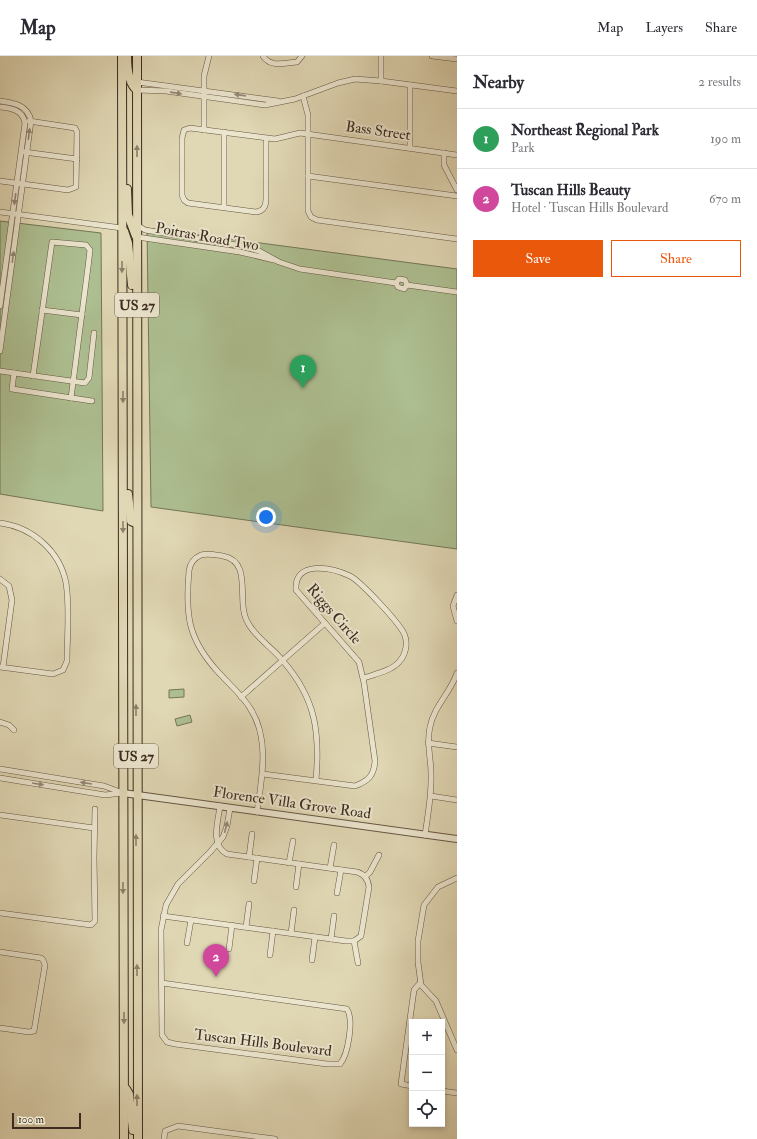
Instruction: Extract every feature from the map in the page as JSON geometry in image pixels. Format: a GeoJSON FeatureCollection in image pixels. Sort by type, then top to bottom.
{"type":"FeatureCollection","features":[{"type":"Feature","properties":{"kind":"highway","name":"US 27"},"geometry":{"type":"LineString","coordinates":[[122,56],[124,1139]]}},
{"type":"Feature","properties":{"kind":"highway"},"geometry":{"type":"LineString","coordinates":[[127,56],[130,80],[133,87],[137,86]]}},
{"type":"Feature","properties":{"kind":"highway","name":"US 27"},"geometry":{"type":"LineString","coordinates":[[137,56],[138,225],[136,795],[138,1139]]}},
{"type":"Feature","properties":{"kind":"highway"},"geometry":{"type":"LineString","coordinates":[[122,127],[126,139],[128,215],[137,237]]}},
{"type":"Feature","properties":{"kind":"highway"},"geometry":{"type":"LineString","coordinates":[[122,228],[126,233],[128,243],[132,278],[132,328],[137,338]]}},
{"type":"Feature","properties":{"kind":"highway"},"geometry":{"type":"LineString","coordinates":[[123,434],[126,447],[129,513],[131,521],[136,523]]}},
{"type":"Feature","properties":{"kind":"highway"},"geometry":{"type":"LineString","coordinates":[[124,1087],[129,1094],[134,1139]]}},
{"type":"Feature","properties":{"kind":"street"},"geometry":{"type":"LineString","coordinates":[[204,130],[204,71],[209,56]]}},
{"type":"Feature","properties":{"kind":"street"},"geometry":{"type":"LineString","coordinates":[[264,58],[276,64],[297,62],[302,56]]}},
{"type":"Feature","properties":{"kind":"street"},"geometry":{"type":"LineString","coordinates":[[381,56],[381,81]]}},
{"type":"Feature","properties":{"kind":"street"},"geometry":{"type":"LineString","coordinates":[[432,56],[457,59]]}},
{"type":"Feature","properties":{"kind":"street"},"geometry":{"type":"LineString","coordinates":[[137,86],[161,91],[262,105],[303,96],[346,81],[364,79],[457,91]]}},
{"type":"Feature","properties":{"kind":"street"},"geometry":{"type":"LineString","coordinates":[[410,85],[410,148]]}},
{"type":"Feature","properties":{"kind":"street"},"geometry":{"type":"LineString","coordinates":[[137,86],[203,90],[279,101]]}},
{"type":"Feature","properties":{"kind":"street"},"geometry":{"type":"LineString","coordinates":[[303,96],[308,112],[308,211],[311,217],[317,220],[457,239]]}},
{"type":"Feature","properties":{"kind":"street"},"geometry":{"type":"LineString","coordinates":[[0,101],[22,106],[27,112],[31,121],[19,214],[2,323],[0,351]]}},
{"type":"Feature","properties":{"kind":"street"},"geometry":{"type":"LineString","coordinates":[[0,107],[18,111],[24,120],[0,306]]}},
{"type":"Feature","properties":{"kind":"street"},"geometry":{"type":"LineString","coordinates":[[0,181],[68,190],[75,189],[77,182],[77,132],[75,128],[24,120]]}},
{"type":"Feature","properties":{"kind":"street","name":"Bass Street"},"geometry":{"type":"LineString","coordinates":[[224,207],[184,200],[182,195],[182,138],[184,130],[190,128],[279,139],[298,133],[457,155]]}},
{"type":"Feature","properties":{"kind":"street"},"geometry":{"type":"LineString","coordinates":[[224,132],[224,207],[256,212],[264,208],[266,198],[266,138]]}},
{"type":"Feature","properties":{"kind":"street"},"geometry":{"type":"LineString","coordinates":[[21,152],[77,159]]}},
{"type":"Feature","properties":{"kind":"street"},"geometry":{"type":"LineString","coordinates":[[444,153],[444,166],[457,190]]}},
{"type":"Feature","properties":{"kind":"street"},"geometry":{"type":"LineString","coordinates":[[308,176],[457,196]]}},
{"type":"Feature","properties":{"kind":"street"},"geometry":{"type":"LineString","coordinates":[[0,212],[122,228]]}},
{"type":"Feature","properties":{"kind":"street","name":"Poitras Road Two"},"geometry":{"type":"LineString","coordinates":[[138,225],[145,230],[242,246],[259,252],[274,260]]}},
{"type":"Feature","properties":{"kind":"street","name":"Poitras Road Two"},"geometry":{"type":"LineString","coordinates":[[137,237],[240,252],[274,260],[305,270],[396,283],[402,278],[406,281],[407,285],[457,292]]}},
{"type":"Feature","properties":{"kind":"street"},"geometry":{"type":"LineString","coordinates":[[33,376],[52,242],[86,245],[90,250],[71,398]]}},
{"type":"Feature","properties":{"kind":"street"},"geometry":{"type":"LineString","coordinates":[[42,310],[82,315]]}},
{"type":"Feature","properties":{"kind":"street"},"geometry":{"type":"LineString","coordinates":[[0,371],[85,383],[90,378],[94,333]]}},
{"type":"Feature","properties":{"kind":"street"},"geometry":{"type":"LineString","coordinates":[[14,373],[12,389],[92,401]]}},
{"type":"Feature","properties":{"kind":"street"},"geometry":{"type":"LineString","coordinates":[[0,523],[25,530],[48,548],[63,572],[67,596],[67,661],[63,670],[53,674],[2,667],[12,600],[9,586],[0,579]]}},
{"type":"Feature","properties":{"kind":"street"},"geometry":{"type":"LineString","coordinates":[[257,812],[263,774],[262,751],[258,728],[251,708],[212,665],[198,646],[190,625],[188,571],[194,559],[206,554],[233,559],[237,563],[241,572],[242,606],[246,621],[252,630],[283,660],[302,688],[314,716],[318,750],[316,780]]}},
{"type":"Feature","properties":{"kind":"street","name":"Riggs Circle"},"geometry":{"type":"LineString","coordinates":[[263,774],[355,786],[367,782],[374,771],[375,761],[364,678],[356,657],[296,590],[296,581],[301,572],[310,568],[337,571],[350,576],[359,582],[401,628],[406,643],[404,656],[392,667],[364,678]]}},
{"type":"Feature","properties":{"kind":"street"},"geometry":{"type":"LineString","coordinates":[[457,595],[453,606],[457,621]]}},
{"type":"Feature","properties":{"kind":"street"},"geometry":{"type":"LineString","coordinates":[[241,697],[325,623]]}},
{"type":"Feature","properties":{"kind":"street"},"geometry":{"type":"LineString","coordinates":[[425,835],[431,796],[431,772],[428,743],[429,728],[434,712],[449,688],[456,685],[457,673]]}},
{"type":"Feature","properties":{"kind":"street"},"geometry":{"type":"LineString","coordinates":[[0,722],[9,725],[14,730]]}},
{"type":"Feature","properties":{"kind":"street"},"geometry":{"type":"LineString","coordinates":[[428,743],[457,747]]}},
{"type":"Feature","properties":{"kind":"street"},"geometry":{"type":"LineString","coordinates":[[0,769],[104,786],[123,793]]}},
{"type":"Feature","properties":{"kind":"street"},"geometry":{"type":"LineString","coordinates":[[0,778],[105,795],[123,793]]}},
{"type":"Feature","properties":{"kind":"street","name":"Florence Villa Grove Road"},"geometry":{"type":"LineString","coordinates":[[123,793],[457,839]]}},
{"type":"Feature","properties":{"kind":"street"},"geometry":{"type":"LineString","coordinates":[[431,796],[457,800]]}},
{"type":"Feature","properties":{"kind":"street"},"geometry":{"type":"LineString","coordinates":[[163,916],[331,939],[354,941],[359,938],[362,931],[369,887],[366,877],[359,872],[227,854],[217,843],[220,806]]}},
{"type":"Feature","properties":{"kind":"street","name":"Tuscan Hills Boulevard"},"geometry":{"type":"LineString","coordinates":[[162,983],[347,1009],[351,1020],[346,1056],[340,1064],[336,1065],[175,1044],[167,1042],[162,1035],[162,983],[163,916],[168,900],[175,888],[210,852],[226,830],[230,808]]}},
{"type":"Feature","properties":{"kind":"street"},"geometry":{"type":"LineString","coordinates":[[0,913],[91,925],[95,921],[95,809]]}},
{"type":"Feature","properties":{"kind":"street"},"geometry":{"type":"LineString","coordinates":[[0,814],[94,828]]}},
{"type":"Feature","properties":{"kind":"street"},"geometry":{"type":"LineString","coordinates":[[249,857],[252,834]]}},
{"type":"Feature","properties":{"kind":"street"},"geometry":{"type":"LineString","coordinates":[[289,863],[293,841]]}},
{"type":"Feature","properties":{"kind":"street"},"geometry":{"type":"LineString","coordinates":[[330,868],[334,845]]}},
{"type":"Feature","properties":{"kind":"street"},"geometry":{"type":"LineString","coordinates":[[366,877],[379,855]]}},
{"type":"Feature","properties":{"kind":"street"},"geometry":{"type":"LineString","coordinates":[[254,881],[257,858]]}},
{"type":"Feature","properties":{"kind":"street"},"geometry":{"type":"LineString","coordinates":[[296,887],[299,864]]}},
{"type":"Feature","properties":{"kind":"street"},"geometry":{"type":"LineString","coordinates":[[338,892],[341,870]]}},
{"type":"Feature","properties":{"kind":"street"},"geometry":{"type":"LineString","coordinates":[[457,878],[438,887],[424,905],[418,947],[420,983],[436,1001],[457,1050]]}},
{"type":"Feature","properties":{"kind":"street"},"geometry":{"type":"LineString","coordinates":[[246,927],[249,904]]}},
{"type":"Feature","properties":{"kind":"street"},"geometry":{"type":"LineString","coordinates":[[291,933],[294,910]]}},
{"type":"Feature","properties":{"kind":"street"},"geometry":{"type":"LineString","coordinates":[[331,939],[334,916]]}},
{"type":"Feature","properties":{"kind":"street"},"geometry":{"type":"LineString","coordinates":[[187,943],[191,920]]}},
{"type":"Feature","properties":{"kind":"street"},"geometry":{"type":"LineString","coordinates":[[229,949],[232,925]]}},
{"type":"Feature","properties":{"kind":"street"},"geometry":{"type":"LineString","coordinates":[[270,955],[273,931]]}},
{"type":"Feature","properties":{"kind":"street"},"geometry":{"type":"LineString","coordinates":[[312,960],[315,937]]}},
{"type":"Feature","properties":{"kind":"street"},"geometry":{"type":"LineString","coordinates":[[354,941],[358,963]]}},
{"type":"Feature","properties":{"kind":"street"},"geometry":{"type":"LineString","coordinates":[[0,952],[41,958],[44,960],[45,965],[34,1031],[29,1032],[0,1028]]}},
{"type":"Feature","properties":{"kind":"street"},"geometry":{"type":"LineString","coordinates":[[409,1085],[401,1084],[414,990],[420,983]]}},
{"type":"Feature","properties":{"kind":"street"},"geometry":{"type":"LineString","coordinates":[[445,1092],[457,1092]]}},
{"type":"Feature","properties":{"kind":"street"},"geometry":{"type":"LineString","coordinates":[[164,1139],[165,1130],[178,1126],[275,1139]]}},
{"type":"Feature","properties":{"kind":"green space"},"geometry":{"type":"Polygon","coordinates":[[[0,221],[101,233],[103,511],[0,494],[0,221]]]}},
{"type":"Feature","properties":{"kind":"green space"},"geometry":{"type":"Polygon","coordinates":[[[147,228],[457,269],[457,549],[151,507],[147,228]]]}},
{"type":"Feature","properties":{"kind":"green space"},"geometry":{"type":"Polygon","coordinates":[[[184,689],[184,697],[169,698],[169,690],[184,689]]]}},
{"type":"Feature","properties":{"kind":"green space"},"geometry":{"type":"Polygon","coordinates":[[[190,715],[192,722],[177,726],[175,719],[190,715]]]}},
{"type":"Feature","properties":{"kind":"place","name":"Northeast Regional Park"},"geometry":{"type":"Point","coordinates":[303,388]}},
{"type":"Feature","properties":{"kind":"place","name":"Tuscan Hills Beauty"},"geometry":{"type":"Point","coordinates":[216,977]}}]}
